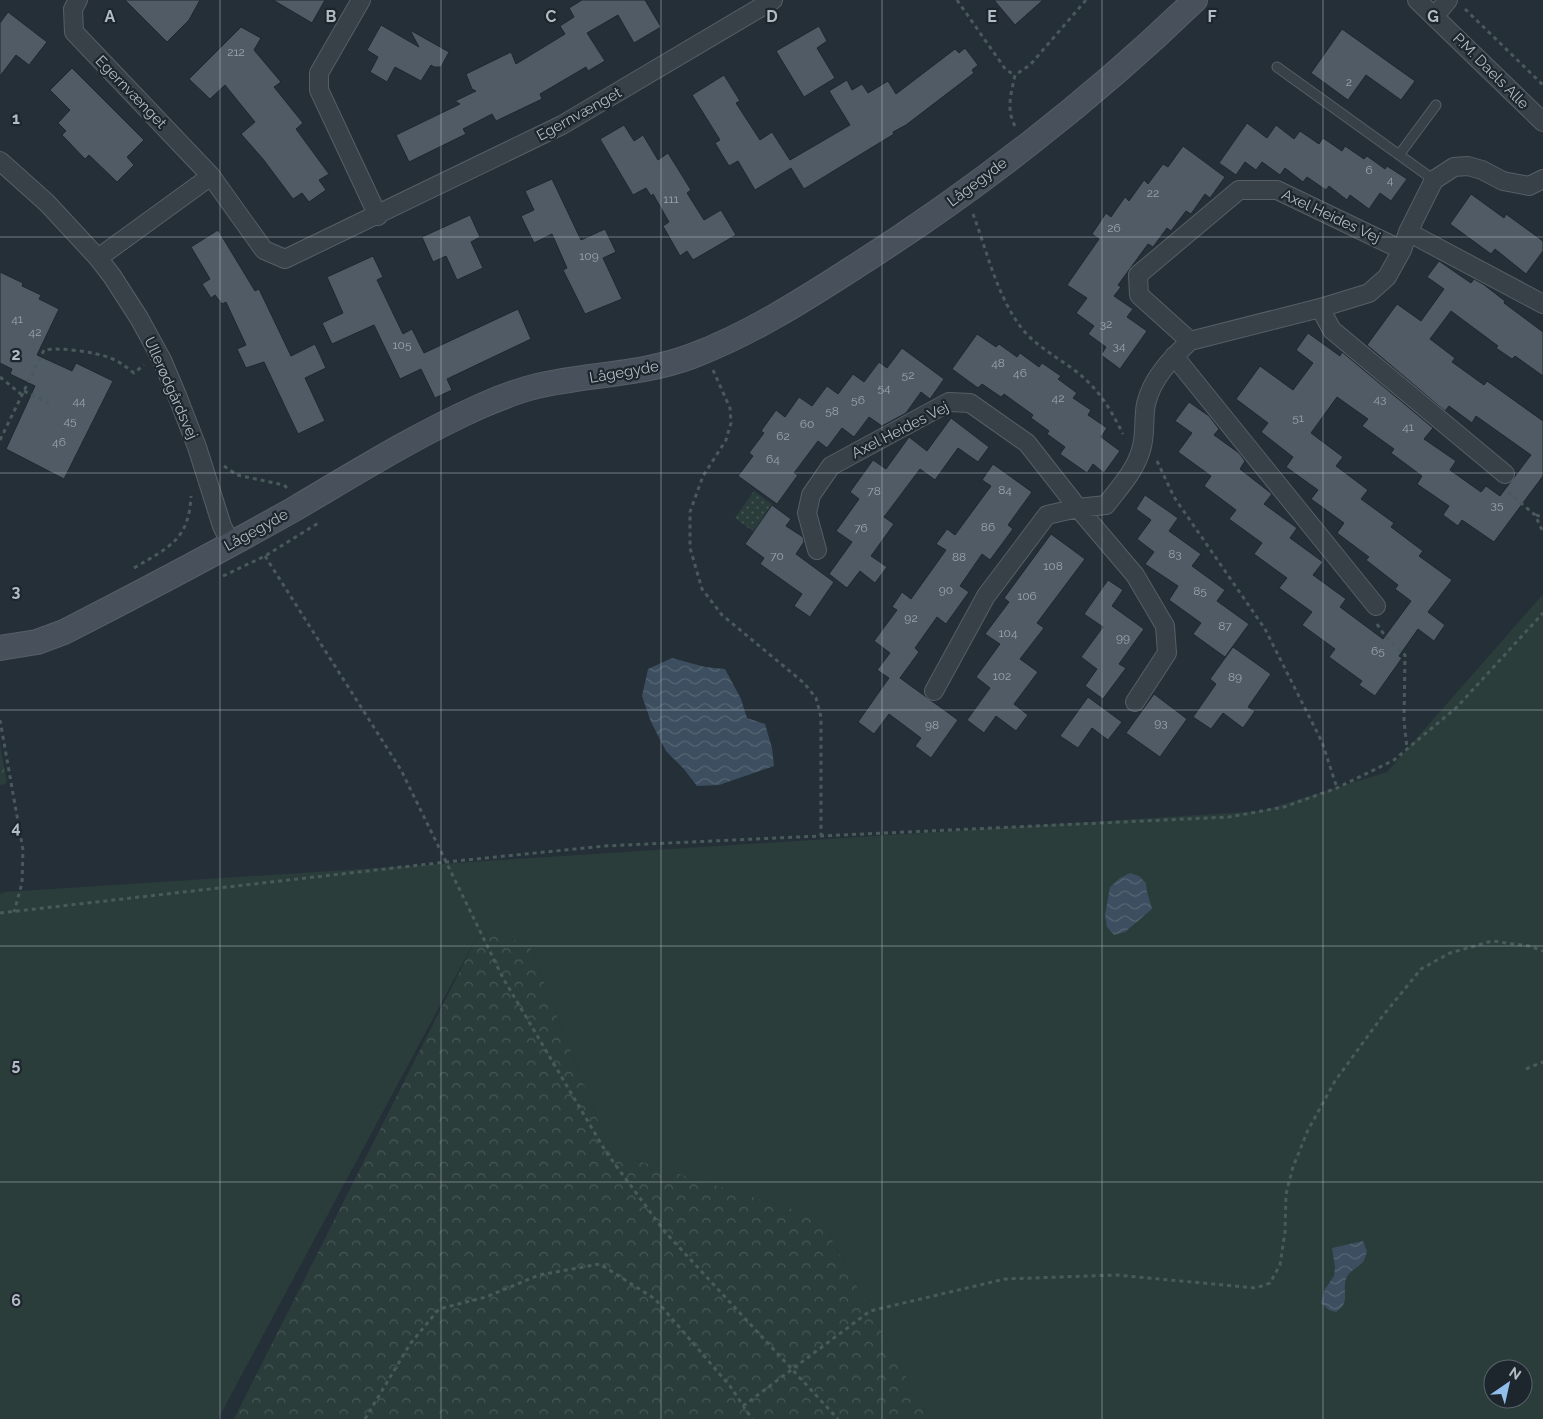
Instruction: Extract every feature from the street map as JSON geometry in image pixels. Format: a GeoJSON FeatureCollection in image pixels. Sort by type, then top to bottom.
{"type":"FeatureCollection","features":[{"type":"Feature","properties":{"kind":"street","name":"Egernvænget"},"geometry":{"type":"LineString","coordinates":[[78,0],[73,10],[74,32],[211,176],[264,250],[285,259],[378,216],[562,125],[773,0]]}},
{"type":"Feature","properties":{"kind":"street"},"geometry":{"type":"LineString","coordinates":[[361,0],[319,73],[319,90],[378,216]]}},
{"type":"Feature","properties":{"kind":"street","name":"Lågegyde"},"geometry":{"type":"LineString","coordinates":[[0,648],[37,642],[64,632],[231,544],[405,444],[478,408],[518,391],[551,383],[660,366],[704,351],[757,325],[882,250],[961,194],[1120,69],[1195,0]]}},
{"type":"Feature","properties":{"kind":"street","name":"P.M. Daels Alle"},"geometry":{"type":"LineString","coordinates":[[1417,0],[1543,122]]}},
{"type":"Feature","properties":{"kind":"street"},"geometry":{"type":"LineString","coordinates":[[1435,16],[1448,0]]}},
{"type":"Feature","properties":{"kind":"street","name":"Ullerødgårdsvej"},"geometry":{"type":"LineString","coordinates":[[0,161],[47,203],[98,258],[130,304],[159,354],[197,447],[222,526],[231,544]]}},
{"type":"Feature","properties":{"kind":"street"},"geometry":{"type":"LineString","coordinates":[[934,691],[986,596],[1047,515],[1078,508],[1106,505],[1135,467],[1142,449],[1146,404],[1154,381],[1174,356],[1190,342],[1320,308],[1369,293],[1387,277],[1402,250],[1408,232],[1434,180],[1454,167],[1468,166],[1482,170],[1503,182],[1529,186],[1543,179]]}},
{"type":"Feature","properties":{"kind":"street"},"geometry":{"type":"LineString","coordinates":[[98,258],[211,176]]}},
{"type":"Feature","properties":{"kind":"street","name":"Axel Heides Vej"},"geometry":{"type":"LineString","coordinates":[[1190,342],[1139,295],[1138,275],[1239,190],[1277,190],[1402,250]]}},
{"type":"Feature","properties":{"kind":"street"},"geometry":{"type":"LineString","coordinates":[[1408,232],[1543,304]]}},
{"type":"Feature","properties":{"kind":"street"},"geometry":{"type":"LineString","coordinates":[[1320,308],[1332,330],[1505,474]]}},
{"type":"Feature","properties":{"kind":"street"},"geometry":{"type":"LineString","coordinates":[[1174,356],[1376,606]]}},
{"type":"Feature","properties":{"kind":"street","name":"Axel Heides Vej"},"geometry":{"type":"LineString","coordinates":[[817,550],[807,513],[811,495],[831,466],[949,402],[970,403],[1027,443],[1078,508],[1135,575],[1165,626],[1166,653],[1135,702]]}},
{"type":"Feature","properties":{"kind":"lane"},"geometry":{"type":"LineString","coordinates":[[1277,68],[1434,180]]}},
{"type":"Feature","properties":{"kind":"lane"},"geometry":{"type":"LineString","coordinates":[[1399,155],[1436,104]]}},
{"type":"Feature","properties":{"kind":"path"},"geometry":{"type":"LineString","coordinates":[[957,0],[1006,70],[1014,75]]}},
{"type":"Feature","properties":{"kind":"path"},"geometry":{"type":"LineString","coordinates":[[1026,144],[1010,116],[1009,102],[1014,75],[1030,65],[1086,0]]}},
{"type":"Feature","properties":{"kind":"path"},"geometry":{"type":"LineString","coordinates":[[1464,8],[1543,84]]}},
{"type":"Feature","properties":{"kind":"path"},"geometry":{"type":"LineString","coordinates":[[961,194],[972,209],[999,289],[1020,326],[1037,344],[1085,379],[1109,407],[1124,436],[1156,458],[1174,497],[1265,629],[1322,742],[1337,788]]}},
{"type":"Feature","properties":{"kind":"path"},"geometry":{"type":"LineString","coordinates":[[0,440],[44,350],[52,348],[109,357],[134,373],[145,364],[149,373]]}},
{"type":"Feature","properties":{"kind":"path"},"geometry":{"type":"LineString","coordinates":[[704,351],[730,408],[732,423],[726,440],[702,476],[690,512],[690,548],[702,588],[722,616],[804,683],[816,698],[821,717],[821,836]]}},
{"type":"Feature","properties":{"kind":"path"},"geometry":{"type":"LineString","coordinates":[[0,377],[23,393],[52,405]]}},
{"type":"Feature","properties":{"kind":"path"},"geometry":{"type":"LineString","coordinates":[[197,447],[237,475],[284,485],[298,507],[307,532]]}},
{"type":"Feature","properties":{"kind":"path"},"geometry":{"type":"LineString","coordinates":[[1505,474],[1504,489],[1535,515],[1543,532]]}},
{"type":"Feature","properties":{"kind":"path"},"geometry":{"type":"LineString","coordinates":[[133,569],[160,553],[182,536],[190,507],[191,493]]}},
{"type":"Feature","properties":{"kind":"path"},"geometry":{"type":"LineString","coordinates":[[1535,515],[1543,517]]}},
{"type":"Feature","properties":{"kind":"path"},"geometry":{"type":"LineString","coordinates":[[265,556],[401,770],[503,978],[606,1152],[666,1232],[838,1419]]}},
{"type":"Feature","properties":{"kind":"path"},"geometry":{"type":"LineString","coordinates":[[1376,606],[1377,624],[1385,636],[1406,655],[1404,721],[1407,749]]}},
{"type":"Feature","properties":{"kind":"path"},"geometry":{"type":"LineString","coordinates":[[0,914],[446,862],[605,846],[1229,817],[1284,807],[1337,788],[1394,760],[1457,707],[1543,613]]}},
{"type":"Feature","properties":{"kind":"path"},"geometry":{"type":"LineString","coordinates":[[0,720],[23,850],[22,883],[14,912]]}},
{"type":"Feature","properties":{"kind":"path"},"geometry":{"type":"LineString","coordinates":[[743,1406],[870,1311],[1005,1279],[1116,1275],[1256,1288],[1270,1283],[1280,1265],[1285,1232],[1286,1194],[1293,1167],[1308,1130],[1335,1081],[1381,1018],[1422,969],[1450,953],[1492,941],[1528,946],[1543,951]]}},
{"type":"Feature","properties":{"kind":"path"},"geometry":{"type":"LineString","coordinates":[[1526,1069],[1543,1062]]}},
{"type":"Feature","properties":{"kind":"path"},"geometry":{"type":"LineString","coordinates":[[366,1419],[410,1344],[439,1309],[486,1297],[539,1274],[600,1264],[655,1299],[730,1386],[752,1419]]}},
{"type":"Feature","properties":{"kind":"green space"},"geometry":{"type":"Polygon","coordinates":[[[754,491],[773,505],[754,532],[735,518],[754,491]]]}},
{"type":"Feature","properties":{"kind":"green space"},"geometry":{"type":"Polygon","coordinates":[[[1543,594],[1543,1419],[924,1419],[927,1415],[820,1218],[610,1152],[529,944],[480,931],[218,1419],[0,1419],[0,894],[5,892],[1261,811],[1387,772],[1543,594]]]}},
{"type":"Feature","properties":{"kind":"green space"},"geometry":{"type":"Polygon","coordinates":[[[0,745],[7,783],[0,785],[0,745]]]}},
{"type":"Feature","properties":{"kind":"green space"},"geometry":{"type":"Polygon","coordinates":[[[480,931],[529,944],[610,1152],[820,1218],[927,1415],[924,1419],[234,1419],[480,931]]]}},
{"type":"Feature","properties":{"kind":"water"},"geometry":{"type":"Polygon","coordinates":[[[672,658],[705,667],[725,669],[741,699],[747,718],[765,724],[772,748],[774,766],[719,785],[697,786],[666,751],[651,722],[642,696],[648,669],[672,658]]]}},
{"type":"Feature","properties":{"kind":"water"},"geometry":{"type":"Polygon","coordinates":[[[1130,873],[1139,876],[1146,883],[1152,909],[1125,932],[1114,935],[1107,927],[1105,915],[1110,887],[1120,878],[1130,873]]]}},
{"type":"Feature","properties":{"kind":"water"},"geometry":{"type":"Polygon","coordinates":[[[1363,1241],[1367,1251],[1363,1262],[1347,1276],[1345,1301],[1336,1312],[1329,1310],[1321,1303],[1325,1289],[1334,1276],[1335,1267],[1332,1248],[1363,1241]]]}},
{"type":"Feature","properties":{"kind":"building"},"geometry":{"type":"Polygon","coordinates":[[[125,0],[200,0],[189,20],[167,42],[125,0]]]}},
{"type":"Feature","properties":{"kind":"building"},"geometry":{"type":"Polygon","coordinates":[[[273,0],[325,0],[312,23],[273,0]]]}},
{"type":"Feature","properties":{"kind":"building"},"geometry":{"type":"Polygon","coordinates":[[[582,0],[645,0],[661,27],[634,43],[618,15],[587,33],[605,61],[588,71],[586,67],[540,94],[542,99],[496,121],[492,114],[463,129],[466,134],[409,162],[396,135],[460,104],[455,101],[476,91],[472,89],[466,74],[511,52],[516,64],[565,34],[560,26],[574,17],[569,8],[582,0]]]}},
{"type":"Feature","properties":{"kind":"building"},"geometry":{"type":"Polygon","coordinates":[[[994,0],[1043,0],[1015,25],[994,0]]]}},
{"type":"Feature","properties":{"kind":"building"},"geometry":{"type":"Polygon","coordinates":[[[8,12],[47,42],[29,65],[16,55],[0,76],[0,23],[8,12]]]}},
{"type":"Feature","properties":{"kind":"building"},"geometry":{"type":"Polygon","coordinates":[[[381,25],[419,47],[410,30],[449,52],[441,67],[431,65],[421,81],[395,67],[387,82],[370,72],[378,57],[367,50],[381,25]]]}},
{"type":"Feature","properties":{"kind":"building"},"geometry":{"type":"Polygon","coordinates":[[[819,26],[827,41],[817,48],[835,78],[804,97],[776,51],[819,26]]]}},
{"type":"Feature","properties":{"kind":"building"},"geometry":{"type":"Polygon","coordinates":[[[241,27],[261,38],[254,50],[281,82],[274,87],[303,123],[296,129],[329,174],[319,180],[326,190],[309,202],[302,193],[293,199],[263,159],[241,134],[255,122],[225,85],[210,99],[189,79],[241,27]]]}},
{"type":"Feature","properties":{"kind":"building"},"geometry":{"type":"Polygon","coordinates":[[[1342,29],[1415,81],[1401,100],[1366,75],[1348,100],[1311,73],[1342,29]]]}},
{"type":"Feature","properties":{"kind":"building"},"geometry":{"type":"Polygon","coordinates":[[[965,48],[978,65],[972,70],[974,73],[906,125],[893,132],[894,134],[804,189],[791,168],[755,190],[738,161],[729,166],[715,143],[720,140],[692,95],[724,75],[740,101],[736,103],[760,140],[772,132],[790,160],[850,125],[829,91],[847,80],[852,90],[862,84],[868,93],[888,81],[896,94],[955,49],[959,53],[965,48]]]}},
{"type":"Feature","properties":{"kind":"building"},"geometry":{"type":"Polygon","coordinates":[[[72,68],[144,140],[127,157],[134,165],[117,182],[89,155],[85,159],[62,135],[66,131],[58,123],[70,110],[50,90],[72,68]]]}},
{"type":"Feature","properties":{"kind":"building"},"geometry":{"type":"Polygon","coordinates":[[[1247,123],[1267,138],[1276,125],[1294,139],[1300,131],[1319,144],[1323,138],[1342,151],[1345,146],[1364,159],[1367,156],[1385,169],[1387,166],[1407,179],[1391,201],[1380,193],[1369,209],[1350,195],[1347,200],[1329,186],[1326,190],[1307,177],[1303,182],[1285,168],[1280,175],[1262,162],[1256,170],[1245,162],[1236,175],[1219,163],[1247,123]]]}},
{"type":"Feature","properties":{"kind":"building"},"geometry":{"type":"Polygon","coordinates":[[[624,125],[634,141],[643,135],[658,160],[668,153],[691,190],[687,193],[704,220],[721,210],[736,235],[693,260],[687,251],[680,256],[663,226],[669,222],[653,194],[651,196],[646,188],[633,195],[600,139],[624,125]]]}},
{"type":"Feature","properties":{"kind":"building"},"geometry":{"type":"Polygon","coordinates":[[[1183,146],[1225,177],[1210,198],[1205,194],[1191,214],[1186,211],[1171,231],[1167,228],[1153,247],[1148,244],[1118,285],[1121,287],[1114,296],[1133,309],[1127,317],[1147,331],[1120,369],[1101,355],[1106,347],[1088,334],[1094,326],[1076,313],[1087,298],[1067,285],[1099,239],[1092,234],[1106,213],[1111,217],[1125,197],[1129,201],[1144,180],[1148,184],[1163,164],[1168,167],[1183,146]]]}},
{"type":"Feature","properties":{"kind":"building"},"geometry":{"type":"Polygon","coordinates":[[[552,179],[581,240],[605,229],[616,252],[603,258],[622,299],[585,314],[563,270],[567,268],[552,234],[534,243],[521,216],[534,210],[525,191],[552,179]]]}},
{"type":"Feature","properties":{"kind":"building"},"geometry":{"type":"Polygon","coordinates":[[[1471,194],[1504,218],[1506,214],[1543,241],[1543,251],[1526,274],[1495,249],[1491,254],[1450,224],[1471,194]]]}},
{"type":"Feature","properties":{"kind":"building"},"geometry":{"type":"Polygon","coordinates":[[[470,215],[480,237],[471,242],[483,268],[457,280],[446,256],[433,262],[422,237],[470,215]]]}},
{"type":"Feature","properties":{"kind":"building"},"geometry":{"type":"Polygon","coordinates":[[[218,230],[255,291],[259,289],[291,356],[315,344],[326,368],[305,378],[325,421],[298,434],[264,362],[246,368],[237,349],[246,345],[226,302],[222,304],[215,295],[211,298],[202,284],[210,279],[191,247],[218,230]]]}},
{"type":"Feature","properties":{"kind":"building"},"geometry":{"type":"Polygon","coordinates":[[[373,256],[383,277],[377,280],[403,334],[412,329],[424,353],[518,309],[531,339],[447,379],[452,390],[435,398],[421,369],[400,379],[374,325],[332,344],[322,323],[343,313],[327,277],[373,256]]]}},
{"type":"Feature","properties":{"kind":"building"},"geometry":{"type":"Polygon","coordinates":[[[1439,261],[1471,283],[1474,279],[1483,284],[1505,301],[1504,303],[1543,332],[1543,376],[1515,356],[1512,359],[1496,348],[1498,346],[1451,311],[1430,339],[1455,358],[1452,362],[1484,385],[1487,381],[1543,421],[1543,476],[1494,542],[1462,520],[1458,526],[1443,515],[1449,506],[1417,484],[1422,476],[1391,453],[1394,449],[1362,426],[1368,419],[1337,397],[1311,433],[1343,457],[1336,466],[1368,490],[1361,499],[1394,523],[1391,527],[1423,551],[1419,556],[1452,580],[1428,612],[1445,625],[1434,641],[1418,629],[1399,656],[1402,658],[1375,696],[1359,685],[1362,681],[1329,657],[1335,649],[1302,625],[1312,612],[1279,588],[1287,578],[1254,554],[1262,543],[1229,519],[1236,510],[1204,486],[1211,476],[1178,452],[1192,433],[1175,421],[1189,402],[1209,416],[1219,429],[1214,435],[1239,453],[1245,461],[1240,469],[1272,494],[1264,504],[1297,528],[1290,538],[1323,562],[1313,575],[1346,599],[1340,607],[1383,639],[1411,601],[1395,589],[1398,585],[1366,560],[1369,557],[1337,533],[1344,523],[1311,499],[1318,490],[1286,467],[1293,457],[1261,432],[1268,423],[1236,399],[1260,366],[1293,390],[1313,363],[1296,350],[1308,333],[1340,356],[1342,352],[1433,428],[1424,439],[1456,461],[1450,470],[1481,492],[1486,486],[1500,496],[1531,455],[1476,416],[1472,423],[1449,406],[1445,411],[1367,345],[1397,304],[1421,321],[1444,289],[1427,277],[1439,261]]]}},
{"type":"Feature","properties":{"kind":"building"},"geometry":{"type":"Polygon","coordinates":[[[0,272],[23,283],[22,286],[41,295],[39,299],[59,309],[37,355],[72,371],[76,363],[113,381],[64,479],[6,449],[35,386],[10,374],[12,369],[0,363],[0,272]]]}},
{"type":"Feature","properties":{"kind":"building"},"geometry":{"type":"Polygon","coordinates":[[[977,334],[996,347],[999,344],[1017,357],[1020,353],[1039,367],[1042,363],[1061,376],[1058,379],[1077,393],[1073,398],[1091,410],[1088,415],[1107,428],[1101,437],[1120,451],[1104,473],[1093,464],[1087,473],[1060,454],[1065,447],[1047,434],[1049,431],[1031,418],[1033,415],[1004,394],[1001,397],[982,384],[978,388],[952,369],[977,334]]]}},
{"type":"Feature","properties":{"kind":"building"},"geometry":{"type":"Polygon","coordinates":[[[902,348],[944,379],[930,399],[921,392],[906,413],[882,426],[869,417],[854,437],[842,428],[827,448],[818,441],[794,473],[798,475],[777,504],[738,476],[753,456],[749,453],[764,433],[761,431],[776,410],[785,417],[799,397],[812,406],[827,386],[838,394],[853,374],[864,382],[879,362],[887,368],[902,348]]]}},
{"type":"Feature","properties":{"kind":"building"},"geometry":{"type":"Polygon","coordinates":[[[951,418],[989,447],[978,462],[958,448],[935,480],[920,469],[884,517],[894,524],[871,556],[887,567],[875,583],[860,571],[847,588],[829,574],[852,542],[836,531],[859,499],[850,492],[873,460],[886,469],[909,437],[927,451],[951,418]]]}},
{"type":"Feature","properties":{"kind":"building"},"geometry":{"type":"Polygon","coordinates":[[[993,464],[1032,492],[1008,525],[1013,529],[990,560],[982,554],[960,586],[969,592],[946,624],[937,617],[915,648],[919,652],[900,678],[958,720],[931,758],[915,746],[921,738],[889,714],[874,734],[858,722],[889,678],[877,670],[890,653],[874,641],[897,610],[892,607],[902,592],[911,599],[946,550],[936,544],[947,529],[955,535],[991,486],[982,480],[993,464]]]}},
{"type":"Feature","properties":{"kind":"building"},"geometry":{"type":"Polygon","coordinates":[[[1145,495],[1178,518],[1169,531],[1201,554],[1192,566],[1225,590],[1217,601],[1249,624],[1225,657],[1193,634],[1201,623],[1169,600],[1178,586],[1145,564],[1154,552],[1137,539],[1151,520],[1136,509],[1145,495]]]}},
{"type":"Feature","properties":{"kind":"building"},"geometry":{"type":"Polygon","coordinates":[[[772,505],[791,519],[786,526],[803,537],[804,542],[796,554],[834,582],[810,617],[794,606],[802,594],[760,564],[764,558],[745,544],[772,505]]]}},
{"type":"Feature","properties":{"kind":"building"},"geometry":{"type":"Polygon","coordinates":[[[1051,534],[1085,559],[1037,623],[1044,628],[1020,659],[1038,672],[1014,704],[1028,715],[1016,731],[996,716],[984,733],[967,720],[990,688],[976,677],[1000,644],[985,634],[1009,602],[1004,598],[1051,534]]]}},
{"type":"Feature","properties":{"kind":"building"},"geometry":{"type":"Polygon","coordinates":[[[1108,580],[1123,590],[1112,606],[1144,629],[1119,664],[1126,668],[1103,699],[1085,686],[1097,669],[1081,657],[1103,627],[1084,614],[1108,580]]]}},
{"type":"Feature","properties":{"kind":"building"},"geometry":{"type":"Polygon","coordinates":[[[1233,647],[1271,674],[1248,707],[1255,711],[1243,728],[1223,713],[1211,729],[1193,717],[1216,684],[1210,679],[1233,647]]]}},
{"type":"Feature","properties":{"kind":"building"},"geometry":{"type":"Polygon","coordinates":[[[1154,694],[1187,719],[1160,757],[1126,733],[1154,694]]]}},
{"type":"Feature","properties":{"kind":"building"},"geometry":{"type":"Polygon","coordinates":[[[1088,697],[1122,722],[1108,740],[1092,728],[1078,748],[1060,736],[1088,697]]]}}]}
